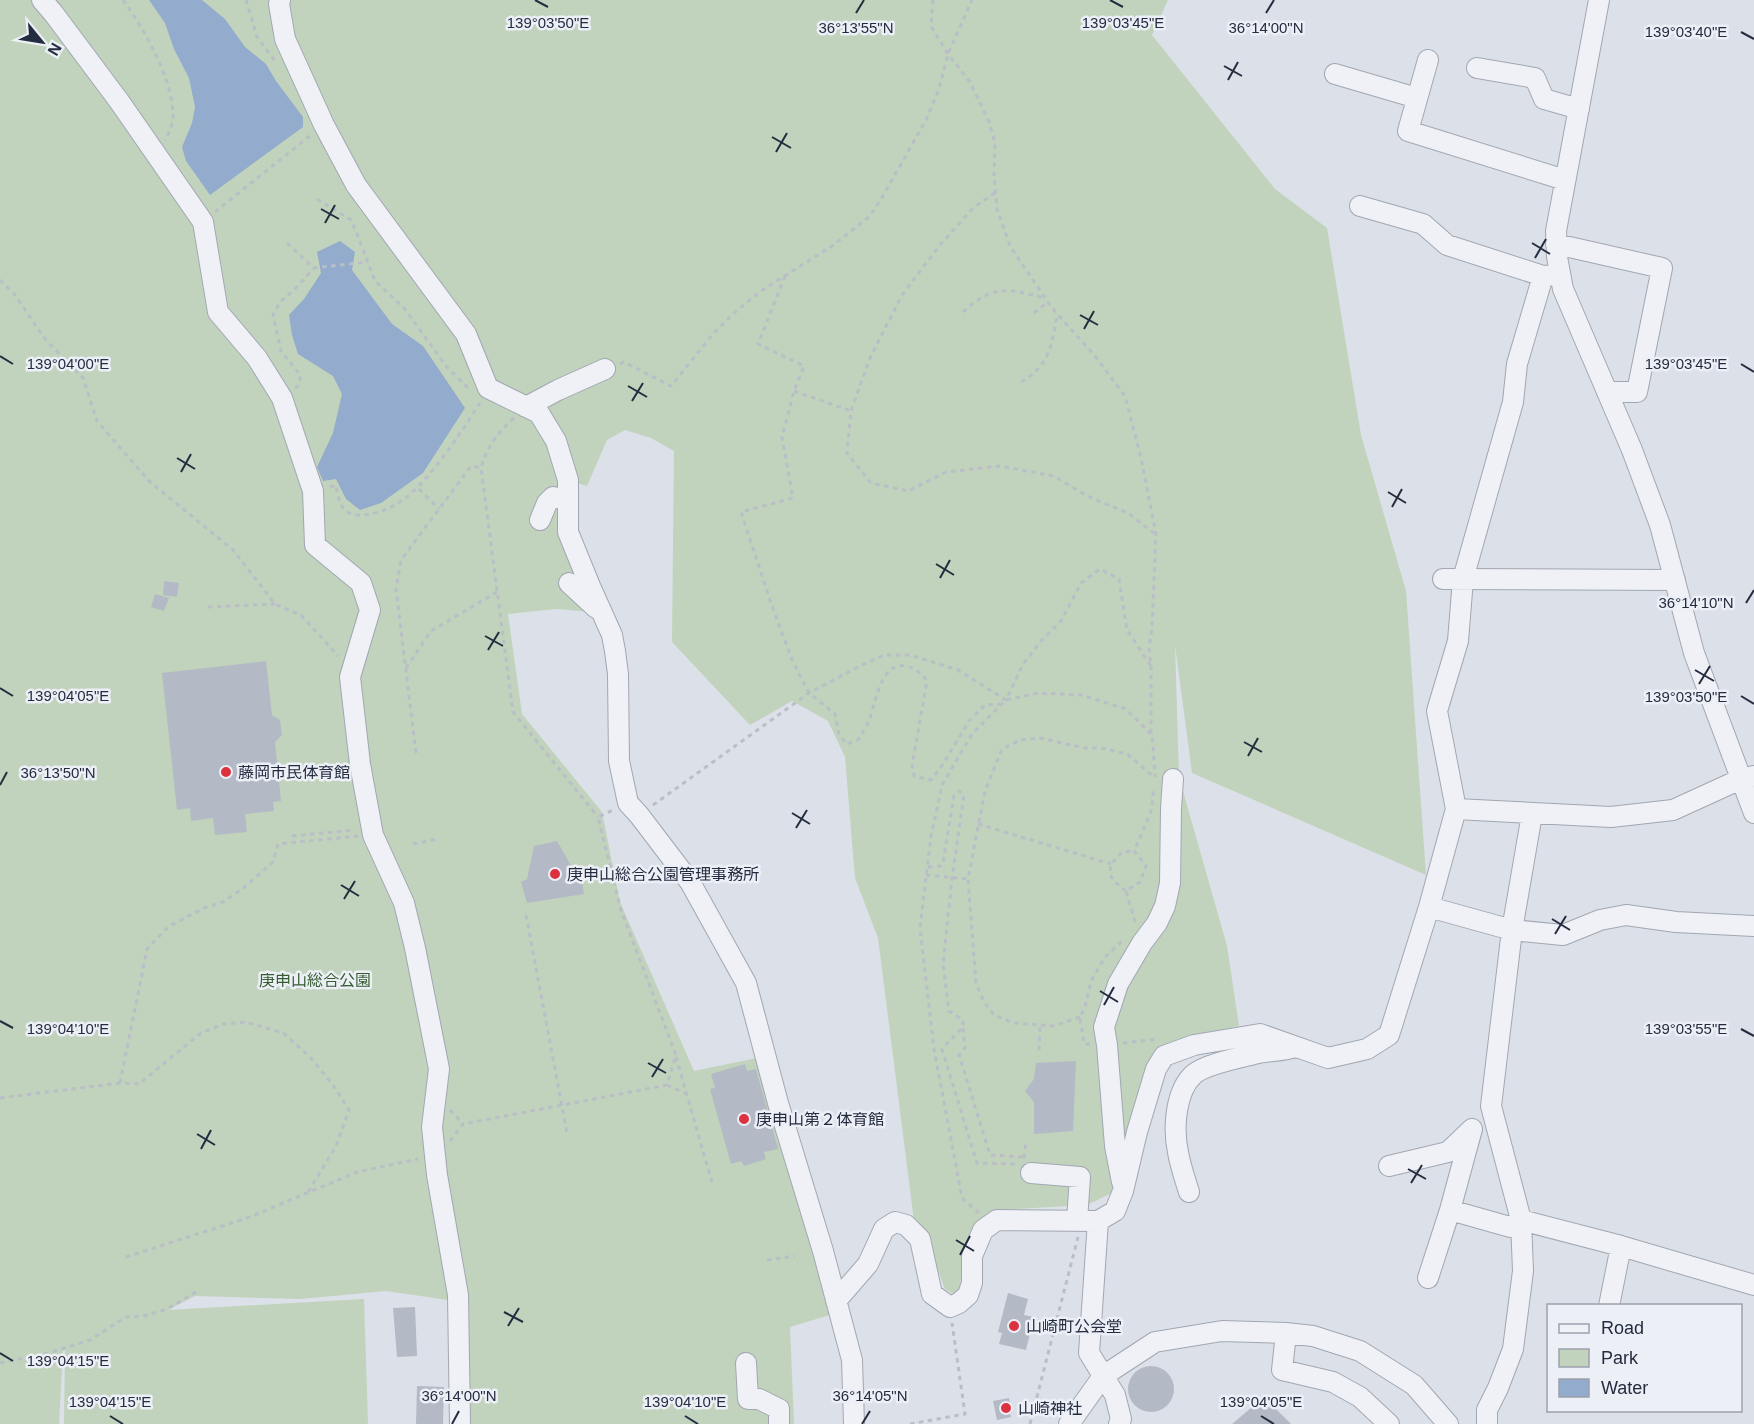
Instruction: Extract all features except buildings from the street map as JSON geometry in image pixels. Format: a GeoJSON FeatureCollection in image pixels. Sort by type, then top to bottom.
{"type":"FeatureCollection","features":[{"type":"Feature","properties":{"kind":"street"},"geometry":{"type":"LineString","coordinates":[[42,0],[106,84],[203,222],[218,312],[257,358],[282,398],[313,491],[315,545],[361,583],[370,610],[350,677],[360,764],[373,835],[404,903],[439,1069],[432,1127],[434,1159],[458,1295],[460,1424]]}},
{"type":"Feature","properties":{"kind":"street"},"geometry":{"type":"LineString","coordinates":[[280,0],[285,39],[324,125],[356,185],[465,334],[485,394],[539,413],[556,441],[568,480],[568,532],[612,635],[618,674],[620,761],[634,809],[690,882],[746,983],[852,1360],[854,1424]]}},
{"type":"Feature","properties":{"kind":"street"},"geometry":{"type":"LineString","coordinates":[[836,1301],[868,1264],[884,1228],[895,1222],[906,1225],[920,1239],[932,1294],[950,1307],[968,1295],[972,1283],[972,1256],[983,1230],[997,1220],[1088,1220],[1115,1211],[1123,1191],[1137,1132],[1156,1069],[1164,1056],[1194,1045],[1260,1034],[1328,1058],[1367,1049],[1389,1035],[1429,907],[1456,809],[1437,711],[1458,640],[1463,579],[1513,402],[1517,364],[1552,275],[1556,231],[1599,0]]}},
{"type":"Feature","properties":{"kind":"street"},"geometry":{"type":"LineString","coordinates":[[1428,60],[1408,131],[1565,180]]}},
{"type":"Feature","properties":{"kind":"street"},"geometry":{"type":"LineString","coordinates":[[1477,68],[1535,78],[1544,99],[1579,109]]}},
{"type":"Feature","properties":{"kind":"street"},"geometry":{"type":"LineString","coordinates":[[1335,74],[1417,98]]}},
{"type":"Feature","properties":{"kind":"street"},"geometry":{"type":"LineString","coordinates":[[1360,206],[1424,224],[1447,245],[1552,275],[1563,289],[1632,450],[1660,525],[1694,653],[1748,778],[1754,813]]}},
{"type":"Feature","properties":{"kind":"street"},"geometry":{"type":"LineString","coordinates":[[1556,244],[1662,268],[1637,392],[1607,392]]}},
{"type":"Feature","properties":{"kind":"street"},"geometry":{"type":"LineString","coordinates":[[526,407],[605,369]]}},
{"type":"Feature","properties":{"kind":"street"},"geometry":{"type":"LineString","coordinates":[[540,520],[547,503],[553,497],[568,500]]}},
{"type":"Feature","properties":{"kind":"street"},"geometry":{"type":"LineString","coordinates":[[1443,579],[1675,580]]}},
{"type":"Feature","properties":{"kind":"street"},"geometry":{"type":"LineString","coordinates":[[569,583],[603,614]]}},
{"type":"Feature","properties":{"kind":"street"},"geometry":{"type":"LineString","coordinates":[[1123,1191],[1115,1146],[1104,1027],[1118,984],[1142,943],[1157,923],[1165,906],[1170,883],[1164,778]]}},
{"type":"Feature","properties":{"kind":"street"},"geometry":{"type":"LineString","coordinates":[[1456,809],[1611,817],[1673,810],[1748,778]]}},
{"type":"Feature","properties":{"kind":"street"},"geometry":{"type":"LineString","coordinates":[[1488,1424],[1487,1410],[1513,1349],[1523,1271],[1521,1220],[1491,1106],[1512,930],[1532,814]]}},
{"type":"Feature","properties":{"kind":"street"},"geometry":{"type":"LineString","coordinates":[[1429,907],[1512,930],[1563,935],[1600,920],[1626,915],[1676,922],[1754,926]]}},
{"type":"Feature","properties":{"kind":"street"},"geometry":{"type":"LineString","coordinates":[[1189,1192],[1177,1150],[1176,1122],[1179,1094],[1194,1074],[1219,1062],[1298,1046]]}},
{"type":"Feature","properties":{"kind":"street"},"geometry":{"type":"LineString","coordinates":[[1389,1166],[1448,1152],[1472,1129],[1491,1106]]}},
{"type":"Feature","properties":{"kind":"street"},"geometry":{"type":"LineString","coordinates":[[1428,1278],[1450,1210],[1472,1129]]}},
{"type":"Feature","properties":{"kind":"street"},"geometry":{"type":"LineString","coordinates":[[1031,1173],[1080,1177],[1101,1291],[1089,1353],[1115,1395],[1121,1419],[1119,1424]]}},
{"type":"Feature","properties":{"kind":"street"},"geometry":{"type":"LineString","coordinates":[[1450,1210],[1510,1227],[1521,1220],[1620,1246],[1754,1286]]}},
{"type":"Feature","properties":{"kind":"street"},"geometry":{"type":"LineString","coordinates":[[1609,1304],[1620,1246]]}},
{"type":"Feature","properties":{"kind":"street"},"geometry":{"type":"LineString","coordinates":[[1074,1422],[1103,1376],[1155,1342],[1222,1331],[1313,1336],[1360,1351],[1414,1385],[1448,1424]]}},
{"type":"Feature","properties":{"kind":"street"},"geometry":{"type":"LineString","coordinates":[[1286,1333],[1282,1370],[1333,1382],[1360,1397],[1389,1424]]}},
{"type":"Feature","properties":{"kind":"street"},"geometry":{"type":"LineString","coordinates":[[746,1363],[748,1399],[759,1399],[778,1409],[779,1424]]}},
{"type":"Feature","properties":{"kind":"path"},"geometry":{"type":"LineString","coordinates":[[123,0],[134,15],[162,66],[170,96],[173,120],[158,159]]}},
{"type":"Feature","properties":{"kind":"path"},"geometry":{"type":"LineString","coordinates":[[933,0],[931,26],[948,54],[970,82],[989,122],[995,143],[997,209],[1010,246],[1057,315],[1095,356],[1125,396],[1141,458],[1156,534],[1149,648],[1151,734],[1164,778],[1134,851]]}},
{"type":"Feature","properties":{"kind":"path"},"geometry":{"type":"LineString","coordinates":[[605,369],[624,362],[670,386],[713,334],[734,313],[761,291],[832,246],[869,217],[927,120],[939,89],[948,54],[972,0]]}},
{"type":"Feature","properties":{"kind":"path"},"geometry":{"type":"LineString","coordinates":[[203,222],[324,125]]}},
{"type":"Feature","properties":{"kind":"path"},"geometry":{"type":"LineString","coordinates":[[995,193],[974,207],[940,245],[902,295],[870,358],[851,411],[847,453],[871,483],[908,491],[946,472],[1000,466],[1054,476],[1087,496],[1128,513],[1156,534]]}},
{"type":"Feature","properties":{"kind":"path"},"geometry":{"type":"LineString","coordinates":[[313,491],[336,485],[342,508],[352,515],[368,515],[391,508],[418,489],[456,439],[485,394],[446,366],[404,308],[375,280],[351,220],[317,199]]}},
{"type":"Feature","properties":{"kind":"path"},"geometry":{"type":"LineString","coordinates":[[287,243],[314,268]]}},
{"type":"Feature","properties":{"kind":"path"},"geometry":{"type":"LineString","coordinates":[[282,398],[298,386],[301,376],[281,351],[273,315],[280,302],[314,268],[368,262]]}},
{"type":"Feature","properties":{"kind":"path"},"geometry":{"type":"LineString","coordinates":[[785,276],[758,344],[804,366],[794,391],[782,437],[793,498],[741,512],[793,662],[809,693],[835,714],[839,735],[847,744],[858,740],[868,723],[879,687],[889,670],[902,665],[918,669],[927,681],[912,766],[914,776],[931,780],[969,721],[985,705],[1002,704]]}},
{"type":"Feature","properties":{"kind":"path"},"geometry":{"type":"LineString","coordinates":[[0,280],[15,295],[45,339],[83,378],[97,421],[149,481],[233,550],[275,604]]}},
{"type":"Feature","properties":{"kind":"path"},"geometry":{"type":"LineString","coordinates":[[963,312],[975,301],[1002,290],[1020,291],[1045,298]]}},
{"type":"Feature","properties":{"kind":"path"},"geometry":{"type":"LineString","coordinates":[[1034,313],[1048,302]]}},
{"type":"Feature","properties":{"kind":"path"},"geometry":{"type":"LineString","coordinates":[[1021,382],[1032,376],[1045,362],[1053,345],[1057,315]]}},
{"type":"Feature","properties":{"kind":"path"},"geometry":{"type":"LineString","coordinates":[[794,391],[851,411]]}},
{"type":"Feature","properties":{"kind":"path"},"geometry":{"type":"LineString","coordinates":[[526,407],[498,434],[485,454],[481,468],[513,712],[598,817],[621,910],[676,1055],[713,1186]]}},
{"type":"Feature","properties":{"kind":"path"},"geometry":{"type":"LineString","coordinates":[[416,753],[396,589],[401,560],[471,466],[481,468]]}},
{"type":"Feature","properties":{"kind":"path"},"geometry":{"type":"LineString","coordinates":[[418,489],[439,509]]}},
{"type":"Feature","properties":{"kind":"path"},"geometry":{"type":"LineString","coordinates":[[991,1224],[962,1198],[936,1061],[920,928],[930,836],[942,785],[972,734],[1006,700],[1023,664],[1061,621],[1081,582],[1100,569],[1119,579],[1127,630],[1151,666]]}},
{"type":"Feature","properties":{"kind":"path"},"geometry":{"type":"LineString","coordinates":[[405,669],[431,631],[497,592]]}},
{"type":"Feature","properties":{"kind":"path"},"geometry":{"type":"LineString","coordinates":[[208,608],[275,604],[302,615],[352,672]]}},
{"type":"Feature","properties":{"kind":"path"},"geometry":{"type":"LineString","coordinates":[[598,817],[634,809],[809,693],[884,655],[910,655],[958,669],[1006,700],[1038,693],[1081,696],[1126,709],[1151,734]]}},
{"type":"Feature","properties":{"kind":"path"},"geometry":{"type":"LineString","coordinates":[[1080,1017],[1054,1026],[1014,1023],[994,1014],[984,1002],[976,983],[968,879],[986,790],[1002,749],[1020,740],[1040,738],[1127,754],[1164,778]]}},
{"type":"Feature","properties":{"kind":"path"},"geometry":{"type":"LineString","coordinates":[[927,867],[941,866],[943,862],[954,796],[959,791],[964,795],[943,964],[949,1011],[963,1020],[965,1048],[959,1055],[990,1155]]}},
{"type":"Feature","properties":{"kind":"path"},"geometry":{"type":"LineString","coordinates":[[978,824],[1111,864]]}},
{"type":"Feature","properties":{"kind":"path"},"geometry":{"type":"LineString","coordinates":[[292,836],[350,830]]}},
{"type":"Feature","properties":{"kind":"path"},"geometry":{"type":"LineString","coordinates":[[120,1083],[147,949],[168,927],[223,902],[241,890],[273,862],[278,844],[373,835]]}},
{"type":"Feature","properties":{"kind":"path"},"geometry":{"type":"LineString","coordinates":[[413,843],[437,838]]}},
{"type":"Feature","properties":{"kind":"path"},"geometry":{"type":"LineString","coordinates":[[1134,851],[1122,852],[1111,864],[1110,875],[1126,891],[1135,919],[1134,925]]}},
{"type":"Feature","properties":{"kind":"path"},"geometry":{"type":"LineString","coordinates":[[1126,891],[1140,882],[1146,866],[1134,851]]}},
{"type":"Feature","properties":{"kind":"path"},"geometry":{"type":"LineString","coordinates":[[926,875],[968,879]]}},
{"type":"Feature","properties":{"kind":"path"},"geometry":{"type":"LineString","coordinates":[[526,915],[567,1133]]}},
{"type":"Feature","properties":{"kind":"path"},"geometry":{"type":"LineString","coordinates":[[1126,938],[1105,957],[1091,981],[1085,1007],[1080,1017],[1084,1044],[1107,1045],[1164,1039]]}},
{"type":"Feature","properties":{"kind":"path"},"geometry":{"type":"LineString","coordinates":[[0,1098],[120,1083],[140,1084],[201,1033],[223,1024],[246,1022],[283,1033],[310,1057],[350,1110],[336,1146],[307,1194]]}},
{"type":"Feature","properties":{"kind":"path"},"geometry":{"type":"LineString","coordinates":[[1039,1050],[1041,1025]]}},
{"type":"Feature","properties":{"kind":"path"},"geometry":{"type":"LineString","coordinates":[[963,1027],[942,1049],[977,1163],[1024,1165],[1026,1142]]}},
{"type":"Feature","properties":{"kind":"path"},"geometry":{"type":"LineString","coordinates":[[667,1085],[676,1055]]}},
{"type":"Feature","properties":{"kind":"path"},"geometry":{"type":"LineString","coordinates":[[126,1257],[250,1217],[357,1172],[434,1159],[463,1124],[667,1085],[687,1094]]}},
{"type":"Feature","properties":{"kind":"path"},"geometry":{"type":"LineString","coordinates":[[1029,1424],[1078,1236],[1088,1220]]}},
{"type":"Feature","properties":{"kind":"path"},"geometry":{"type":"LineString","coordinates":[[767,1260],[795,1256]]}},
{"type":"Feature","properties":{"kind":"path"},"geometry":{"type":"LineString","coordinates":[[0,1363],[49,1353],[90,1340],[126,1317],[144,1316],[167,1309],[196,1292]]}},
{"type":"Feature","properties":{"kind":"path"},"geometry":{"type":"LineString","coordinates":[[910,1424],[965,1414],[950,1307]]}},
{"type":"Feature","properties":{"kind":"green space","name":"庚申山総合公園"},"geometry":{"type":"Polygon","coordinates":[[[0,0],[1168,0],[1152,35],[1275,189],[1327,228],[1361,435],[1406,591],[1426,875],[1192,773],[1175,645],[1179,777],[1227,946],[1239,1026],[1170,1042],[1149,1071],[1112,1193],[1087,1205],[996,1210],[971,1237],[963,1253],[960,1289],[953,1294],[945,1289],[927,1241],[914,1221],[878,938],[855,878],[845,757],[828,721],[792,701],[750,725],[672,642],[674,451],[651,438],[625,430],[607,440],[587,486],[574,482],[561,530],[594,612],[556,609],[508,614],[522,714],[602,812],[620,902],[694,1071],[757,1058],[833,1314],[790,1327],[794,1424],[465,1424],[462,1302],[386,1291],[300,1299],[195,1296],[168,1310],[364,1299],[368,1424],[64,1424],[65,1350],[63,1351],[59,1424],[0,1424],[0,0]]]}},
{"type":"Feature","properties":{"kind":"water"},"geometry":{"type":"Polygon","coordinates":[[[149,0],[202,0],[225,19],[245,47],[266,64],[303,117],[303,127],[210,195],[186,161],[182,147],[192,123],[195,107],[189,78],[174,49],[165,23],[149,0]]]}},
{"type":"Feature","properties":{"kind":"water"},"geometry":{"type":"Polygon","coordinates":[[[340,241],[355,252],[352,270],[392,324],[423,346],[465,408],[423,473],[381,503],[360,510],[346,499],[336,479],[323,481],[317,467],[333,433],[342,394],[333,376],[298,354],[289,315],[304,299],[321,273],[317,252],[340,241]]]}},
{"type":"Feature","properties":{"kind":"place","name":"藤岡市民体育館"},"geometry":{"type":"Point","coordinates":[226,772]}},
{"type":"Feature","properties":{"kind":"place","name":"庚申山総合公園管理事務所"},"geometry":{"type":"Point","coordinates":[555,874]}},
{"type":"Feature","properties":{"kind":"place","name":"庚申山第２体育館"},"geometry":{"type":"Point","coordinates":[744,1119]}},
{"type":"Feature","properties":{"kind":"place","name":"山崎町公会堂"},"geometry":{"type":"Point","coordinates":[1014,1326]}},
{"type":"Feature","properties":{"kind":"place","name":"山崎神社"},"geometry":{"type":"Point","coordinates":[1006,1408]}}]}
